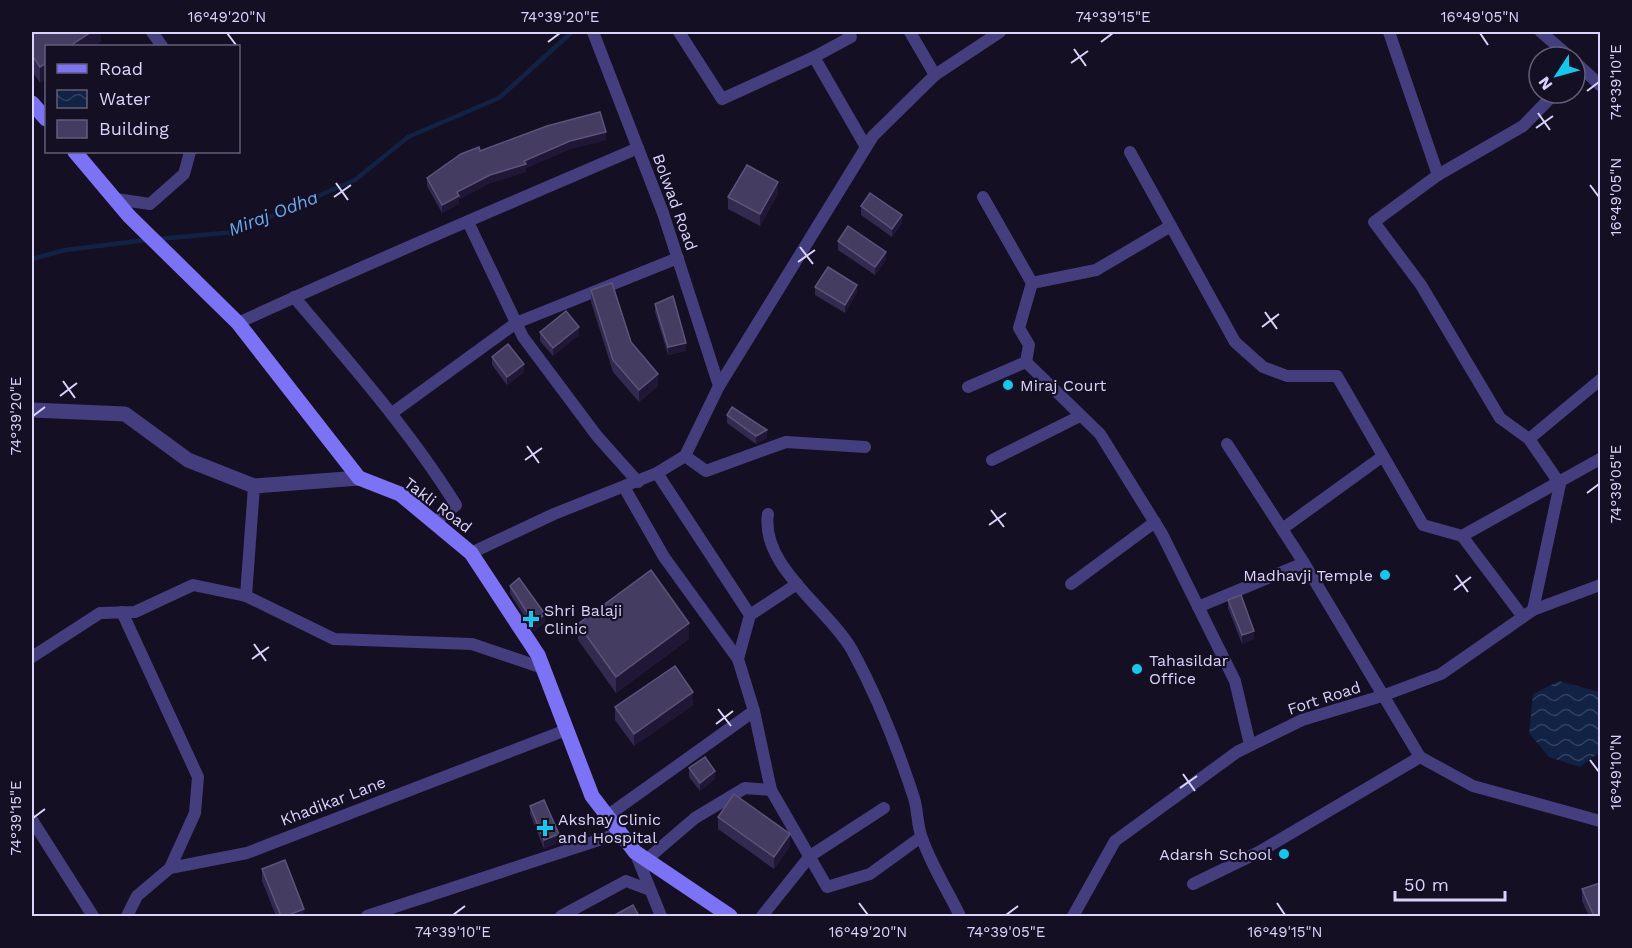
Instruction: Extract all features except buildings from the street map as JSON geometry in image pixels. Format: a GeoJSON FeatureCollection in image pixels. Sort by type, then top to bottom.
{"type":"FeatureCollection","features":[{"type":"Feature","properties":{"kind":"main road"},"geometry":{"type":"LineString","coordinates":[[32,103],[45,118]]}},
{"type":"Feature","properties":{"kind":"main road"},"geometry":{"type":"LineString","coordinates":[[76,153],[129,216],[238,323],[359,478]]}},
{"type":"Feature","properties":{"kind":"main road","name":"Takli Road"},"geometry":{"type":"LineString","coordinates":[[359,478],[400,494],[471,552],[538,655],[592,796],[640,856],[730,916]]}},
{"type":"Feature","properties":{"kind":"street"},"geometry":{"type":"LineString","coordinates":[[152,32],[161,45]]}},
{"type":"Feature","properties":{"kind":"street"},"geometry":{"type":"LineString","coordinates":[[595,36],[606,32]]}},
{"type":"Feature","properties":{"kind":"street"},"geometry":{"type":"LineString","coordinates":[[679,32],[722,99],[814,57],[851,37],[848,32]]}},
{"type":"Feature","properties":{"kind":"street"},"geometry":{"type":"LineString","coordinates":[[910,32],[935,75]]}},
{"type":"Feature","properties":{"kind":"street"},"geometry":{"type":"LineString","coordinates":[[471,552],[554,514],[638,482],[685,456],[719,386],[873,136],[935,75],[1000,32]]}},
{"type":"Feature","properties":{"kind":"street"},"geometry":{"type":"LineString","coordinates":[[1389,32],[1438,175]]}},
{"type":"Feature","properties":{"kind":"street"},"geometry":{"type":"LineString","coordinates":[[1541,32],[1556,45]]}},
{"type":"Feature","properties":{"kind":"street","name":"Bolwad Road"},"geometry":{"type":"LineString","coordinates":[[595,36],[678,258],[719,386]]}},
{"type":"Feature","properties":{"kind":"street"},"geometry":{"type":"LineString","coordinates":[[814,57],[866,147]]}},
{"type":"Feature","properties":{"kind":"street"},"geometry":{"type":"LineString","coordinates":[[1587,76],[1600,85]]}},
{"type":"Feature","properties":{"kind":"street"},"geometry":{"type":"LineString","coordinates":[[1528,614],[1560,484],[1529,439],[1500,418],[1421,285],[1374,222],[1438,175],[1523,126],[1543,105]]}},
{"type":"Feature","properties":{"kind":"street"},"geometry":{"type":"LineString","coordinates":[[238,323],[371,261],[468,222],[638,148]]}},
{"type":"Feature","properties":{"kind":"street"},"geometry":{"type":"LineString","coordinates":[[1130,152],[1169,227],[1235,342],[1263,367],[1287,376],[1337,376],[1423,525],[1462,536],[1528,614]]}},
{"type":"Feature","properties":{"kind":"street"},"geometry":{"type":"LineString","coordinates":[[116,199],[150,204],[184,174],[190,153]]}},
{"type":"Feature","properties":{"kind":"street"},"geometry":{"type":"LineString","coordinates":[[982,197],[1032,283],[1019,328],[1029,345],[1026,362]]}},
{"type":"Feature","properties":{"kind":"street"},"geometry":{"type":"LineString","coordinates":[[468,222],[516,323],[557,384],[597,436],[638,482]]}},
{"type":"Feature","properties":{"kind":"street"},"geometry":{"type":"LineString","coordinates":[[1032,283],[1096,270],[1169,227]]}},
{"type":"Feature","properties":{"kind":"street"},"geometry":{"type":"LineString","coordinates":[[392,414],[516,323],[678,258]]}},
{"type":"Feature","properties":{"kind":"street"},"geometry":{"type":"LineString","coordinates":[[294,297],[392,414],[456,505],[435,522]]}},
{"type":"Feature","properties":{"kind":"street"},"geometry":{"type":"LineString","coordinates":[[968,387],[1026,362]]}},
{"type":"Feature","properties":{"kind":"street"},"geometry":{"type":"LineString","coordinates":[[1026,362],[1100,434],[1155,522],[1235,681],[1250,745]]}},
{"type":"Feature","properties":{"kind":"street"},"geometry":{"type":"LineString","coordinates":[[1529,439],[1600,380]]}},
{"type":"Feature","properties":{"kind":"street"},"geometry":{"type":"LineString","coordinates":[[32,410],[125,414],[188,460],[254,486],[359,478]]}},
{"type":"Feature","properties":{"kind":"street"},"geometry":{"type":"LineString","coordinates":[[992,460],[1080,416]]}},
{"type":"Feature","properties":{"kind":"street"},"geometry":{"type":"LineString","coordinates":[[685,456],[706,471],[786,442],[865,447]]}},
{"type":"Feature","properties":{"kind":"street"},"geometry":{"type":"LineString","coordinates":[[1227,444],[1304,563],[1420,757],[1473,786],[1600,820]]}},
{"type":"Feature","properties":{"kind":"street"},"geometry":{"type":"LineString","coordinates":[[1282,530],[1383,456]]}},
{"type":"Feature","properties":{"kind":"street"},"geometry":{"type":"LineString","coordinates":[[1462,536],[1599,464]]}},
{"type":"Feature","properties":{"kind":"street"},"geometry":{"type":"LineString","coordinates":[[657,473],[750,615]]}},
{"type":"Feature","properties":{"kind":"street"},"geometry":{"type":"LineString","coordinates":[[246,596],[254,486]]}},
{"type":"Feature","properties":{"kind":"street"},"geometry":{"type":"LineString","coordinates":[[624,488],[664,557],[738,659],[754,711],[771,790],[827,887],[870,874],[921,837]]}},
{"type":"Feature","properties":{"kind":"street"},"geometry":{"type":"LineString","coordinates":[[768,514],[766,529],[778,556],[797,584],[851,649],[890,734],[915,800],[921,837],[960,916]]}},
{"type":"Feature","properties":{"kind":"street"},"geometry":{"type":"LineString","coordinates":[[1071,584],[1155,522]]}},
{"type":"Feature","properties":{"kind":"street"},"geometry":{"type":"LineString","coordinates":[[1198,607],[1304,563]]}},
{"type":"Feature","properties":{"kind":"street"},"geometry":{"type":"LineString","coordinates":[[738,659],[750,615],[797,584]]}},
{"type":"Feature","properties":{"kind":"street"},"geometry":{"type":"LineString","coordinates":[[32,657],[100,613],[135,612],[193,585],[246,596],[334,639],[472,644],[543,668]]}},
{"type":"Feature","properties":{"kind":"street","name":"Fort Road"},"geometry":{"type":"LineString","coordinates":[[1073,916],[1115,841],[1250,745],[1302,720],[1382,696],[1441,674],[1528,614],[1600,585]]}},
{"type":"Feature","properties":{"kind":"street"},"geometry":{"type":"LineString","coordinates":[[122,612],[198,777],[195,813],[170,868]]}},
{"type":"Feature","properties":{"kind":"street"},"geometry":{"type":"LineString","coordinates":[[607,816],[754,711]]}},
{"type":"Feature","properties":{"kind":"street","name":"Khadikar Lane"},"geometry":{"type":"LineString","coordinates":[[127,916],[137,896],[170,868],[247,853],[567,730]]}},
{"type":"Feature","properties":{"kind":"street"},"geometry":{"type":"LineString","coordinates":[[1192,884],[1259,852],[1420,757]]}},
{"type":"Feature","properties":{"kind":"street"},"geometry":{"type":"LineString","coordinates":[[661,916],[640,856],[695,818],[745,788],[771,790]]}},
{"type":"Feature","properties":{"kind":"street"},"geometry":{"type":"LineString","coordinates":[[762,916],[810,856],[884,808]]}},
{"type":"Feature","properties":{"kind":"street"},"geometry":{"type":"LineString","coordinates":[[32,820],[93,916]]}},
{"type":"Feature","properties":{"kind":"street"},"geometry":{"type":"LineString","coordinates":[[367,916],[388,914],[620,833]]}},
{"type":"Feature","properties":{"kind":"street"},"geometry":{"type":"LineString","coordinates":[[561,916],[626,881],[650,890]]}},
{"type":"Feature","properties":{"kind":"water"},"geometry":{"type":"Polygon","coordinates":[[[1559,681],[1600,692],[1600,752],[1580,767],[1549,757],[1529,733],[1533,694],[1559,681]]]}},
{"type":"Feature","properties":{"kind":"waterway","name":"Miraj Odha"},"geometry":{"type":"LineString","coordinates":[[158,239],[235,232],[355,180],[408,137],[499,98],[572,32]]}},
{"type":"Feature","properties":{"kind":"waterway","name":"Miraj Odha"},"geometry":{"type":"LineString","coordinates":[[32,259],[65,250],[147,240]]}},
{"type":"Feature","properties":{"kind":"place","name":"Miraj Court"},"geometry":{"type":"Point","coordinates":[1008,385]}},
{"type":"Feature","properties":{"kind":"place","name":"Madhavji Temple"},"geometry":{"type":"Point","coordinates":[1385,575]}},
{"type":"Feature","properties":{"kind":"place","name":"Shri Balaji Clinic"},"geometry":{"type":"Point","coordinates":[531,619]}},
{"type":"Feature","properties":{"kind":"place","name":"Tahasildar Office"},"geometry":{"type":"Point","coordinates":[1137,669]}},
{"type":"Feature","properties":{"kind":"place","name":"Akshay Clinic and Hospital"},"geometry":{"type":"Point","coordinates":[545,828]}},
{"type":"Feature","properties":{"kind":"place","name":"Adarsh School"},"geometry":{"type":"Point","coordinates":[1284,854]}}]}
